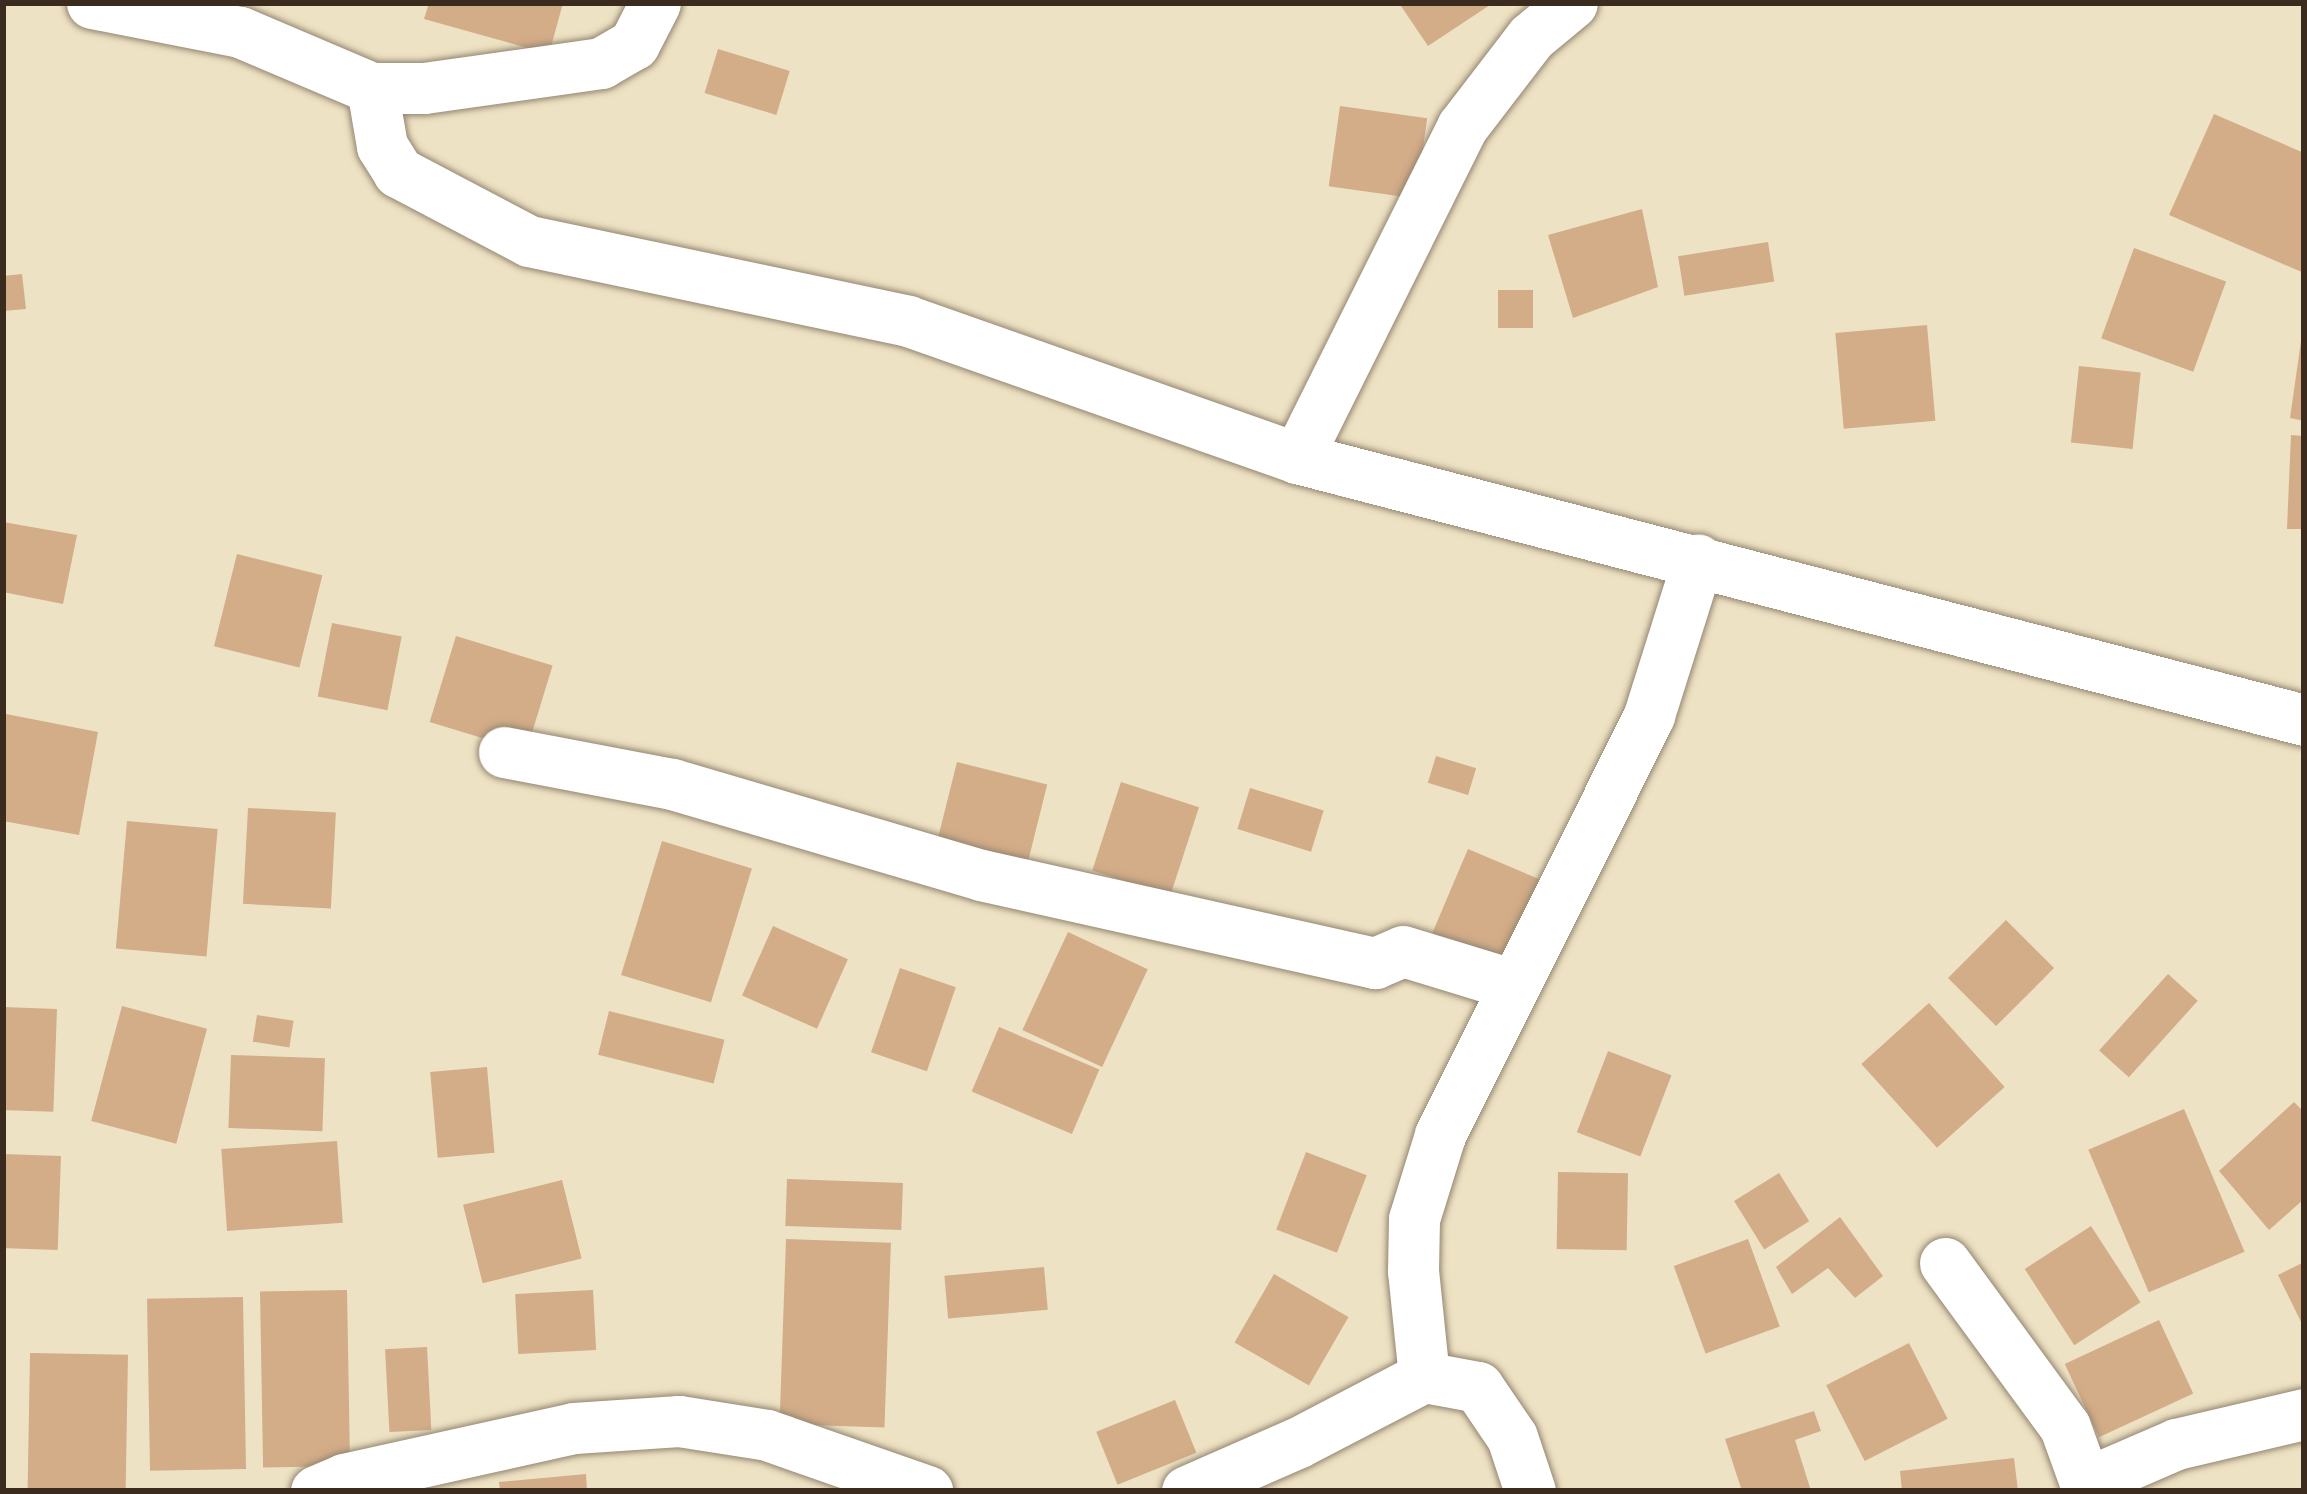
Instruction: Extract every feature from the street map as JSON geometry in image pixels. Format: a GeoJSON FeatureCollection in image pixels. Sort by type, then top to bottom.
{"type":"FeatureCollection","features":[{"type":"Feature","properties":{"kind":"street"},"geometry":{"type":"LineString","coordinates":[[92,3],[240,32],[372,88],[424,88],[601,63],[634,44],[655,3]]}},
{"type":"Feature","properties":{"kind":"street"},"geometry":{"type":"LineString","coordinates":[[1297,458],[1462,127],[1531,37],[1572,3]]}},
{"type":"Feature","properties":{"kind":"street"},"geometry":{"type":"LineString","coordinates":[[372,88],[382,146],[398,172],[529,241],[628,266],[908,321],[1297,458],[2304,720]]}},
{"type":"Feature","properties":{"kind":"street"},"geometry":{"type":"LineString","coordinates":[[1424,1377],[1413,1271],[1414,1219],[1440,1135],[1649,715],[1698,560]]}},
{"type":"Feature","properties":{"kind":"street"},"geometry":{"type":"LineString","coordinates":[[504,752],[672,784],[981,875],[1375,963],[1403,951],[1514,986]]}},
{"type":"Feature","properties":{"kind":"street"},"geometry":{"type":"LineString","coordinates":[[1945,1263],[2065,1427],[2087,1487],[2176,1444],[2304,1414]]}},
{"type":"Feature","properties":{"kind":"street"},"geometry":{"type":"LineString","coordinates":[[1186,1491],[1297,1443],[1424,1377],[1478,1387],[1512,1437],[1530,1491]]}},
{"type":"Feature","properties":{"kind":"street"},"geometry":{"type":"LineString","coordinates":[[316,1491],[344,1479],[574,1428],[679,1421],[766,1435],[927,1491]]}},
{"type":"Feature","properties":{"kind":"building"},"geometry":{"type":"Polygon","coordinates":[[[429,3],[563,3],[549,54],[424,19],[429,3]]]}},
{"type":"Feature","properties":{"kind":"building"},"geometry":{"type":"Polygon","coordinates":[[[1399,3],[1493,3],[1428,46],[1399,3]]]}},
{"type":"Feature","properties":{"kind":"building"},"geometry":{"type":"Polygon","coordinates":[[[718,49],[790,71],[776,115],[705,93],[718,49]]]}},
{"type":"Feature","properties":{"kind":"building"},"geometry":{"type":"Polygon","coordinates":[[[1340,106],[1427,118],[1416,198],[1329,186],[1340,106]]]}},
{"type":"Feature","properties":{"kind":"building"},"geometry":{"type":"Polygon","coordinates":[[[2214,114],[2304,153],[2304,273],[2169,215],[2214,114]]]}},
{"type":"Feature","properties":{"kind":"building"},"geometry":{"type":"Polygon","coordinates":[[[1642,209],[1658,287],[1573,318],[1548,235],[1642,209]]]}},
{"type":"Feature","properties":{"kind":"building"},"geometry":{"type":"Polygon","coordinates":[[[1768,242],[1774,282],[1684,296],[1678,256],[1768,242]]]}},
{"type":"Feature","properties":{"kind":"building"},"geometry":{"type":"Polygon","coordinates":[[[2134,248],[2226,282],[2193,372],[2101,338],[2134,248]]]}},
{"type":"Feature","properties":{"kind":"building"},"geometry":{"type":"Polygon","coordinates":[[[22,274],[26,309],[3,311],[3,276],[22,274]]]}},
{"type":"Feature","properties":{"kind":"building"},"geometry":{"type":"Polygon","coordinates":[[[1498,290],[1533,290],[1533,328],[1498,328],[1498,290]]]}},
{"type":"Feature","properties":{"kind":"building"},"geometry":{"type":"Polygon","coordinates":[[[1927,325],[1935,421],[1844,429],[1835,333],[1927,325]]]}},
{"type":"Feature","properties":{"kind":"building"},"geometry":{"type":"Polygon","coordinates":[[[2304,341],[2304,421],[2290,418],[2304,341]]]}},
{"type":"Feature","properties":{"kind":"building"},"geometry":{"type":"Polygon","coordinates":[[[2079,366],[2141,372],[2133,449],[2071,443],[2079,366]]]}},
{"type":"Feature","properties":{"kind":"building"},"geometry":{"type":"Polygon","coordinates":[[[2291,435],[2304,436],[2304,529],[2287,529],[2291,435]]]}},
{"type":"Feature","properties":{"kind":"building"},"geometry":{"type":"Polygon","coordinates":[[[3,522],[77,535],[63,604],[3,592],[3,522]]]}},
{"type":"Feature","properties":{"kind":"building"},"geometry":{"type":"Polygon","coordinates":[[[237,554],[322,575],[299,667],[214,646],[237,554]]]}},
{"type":"Feature","properties":{"kind":"building"},"geometry":{"type":"Polygon","coordinates":[[[332,623],[402,637],[387,710],[318,697],[332,623]]]}},
{"type":"Feature","properties":{"kind":"building"},"geometry":{"type":"Polygon","coordinates":[[[456,636],[553,666],[526,752],[430,722],[456,636]]]}},
{"type":"Feature","properties":{"kind":"building"},"geometry":{"type":"Polygon","coordinates":[[[6,714],[98,732],[79,835],[3,821],[6,714]]]}},
{"type":"Feature","properties":{"kind":"building"},"geometry":{"type":"Polygon","coordinates":[[[1436,756],[1476,768],[1468,795],[1428,783],[1436,756]]]}},
{"type":"Feature","properties":{"kind":"building"},"geometry":{"type":"Polygon","coordinates":[[[957,762],[1047,784],[1028,863],[937,841],[957,762]]]}},
{"type":"Feature","properties":{"kind":"building"},"geometry":{"type":"Polygon","coordinates":[[[1121,782],[1199,807],[1170,896],[1092,870],[1121,782]]]}},
{"type":"Feature","properties":{"kind":"building"},"geometry":{"type":"Polygon","coordinates":[[[1250,788],[1324,811],[1311,852],[1237,829],[1250,788]]]}},
{"type":"Feature","properties":{"kind":"building"},"geometry":{"type":"Polygon","coordinates":[[[248,808],[336,813],[331,908],[243,904],[248,808]]]}},
{"type":"Feature","properties":{"kind":"building"},"geometry":{"type":"Polygon","coordinates":[[[127,821],[218,829],[206,956],[116,949],[127,821]]]}},
{"type":"Feature","properties":{"kind":"building"},"geometry":{"type":"Polygon","coordinates":[[[662,841],[752,868],[711,1002],[621,975],[662,841]]]}},
{"type":"Feature","properties":{"kind":"building"},"geometry":{"type":"Polygon","coordinates":[[[1468,849],[1555,886],[1513,986],[1425,949],[1468,849]]]}},
{"type":"Feature","properties":{"kind":"building"},"geometry":{"type":"Polygon","coordinates":[[[2006,920],[2054,968],[1996,1026],[1948,978],[2006,920]]]}},
{"type":"Feature","properties":{"kind":"building"},"geometry":{"type":"Polygon","coordinates":[[[773,926],[848,959],[817,1029],[742,995],[773,926]]]}},
{"type":"Feature","properties":{"kind":"building"},"geometry":{"type":"Polygon","coordinates":[[[1068,932],[1148,969],[1102,1067],[1022,1030],[1068,932]]]}},
{"type":"Feature","properties":{"kind":"building"},"geometry":{"type":"Polygon","coordinates":[[[900,968],[956,987],[927,1071],[871,1052],[900,968]]]}},
{"type":"Feature","properties":{"kind":"building"},"geometry":{"type":"Polygon","coordinates":[[[2168,974],[2198,1001],[2129,1077],[2099,1051],[2168,974]]]}},
{"type":"Feature","properties":{"kind":"building"},"geometry":{"type":"Polygon","coordinates":[[[1929,1003],[2005,1087],[1937,1148],[1861,1064],[1929,1003]]]}},
{"type":"Feature","properties":{"kind":"building"},"geometry":{"type":"Polygon","coordinates":[[[122,1006],[207,1029],[176,1144],[91,1121],[122,1006]]]}},
{"type":"Feature","properties":{"kind":"building"},"geometry":{"type":"Polygon","coordinates":[[[3,1007],[57,1009],[53,1112],[3,1110],[3,1007]]]}},
{"type":"Feature","properties":{"kind":"building"},"geometry":{"type":"Polygon","coordinates":[[[609,1011],[724,1040],[714,1083],[598,1055],[609,1011]]]}},
{"type":"Feature","properties":{"kind":"building"},"geometry":{"type":"Polygon","coordinates":[[[257,1015],[294,1021],[289,1047],[253,1042],[257,1015]]]}},
{"type":"Feature","properties":{"kind":"building"},"geometry":{"type":"Polygon","coordinates":[[[999,1027],[1099,1070],[1072,1134],[972,1091],[999,1027]]]}},
{"type":"Feature","properties":{"kind":"building"},"geometry":{"type":"Polygon","coordinates":[[[1608,1051],[1671,1075],[1640,1157],[1577,1132],[1608,1051]]]}},
{"type":"Feature","properties":{"kind":"building"},"geometry":{"type":"Polygon","coordinates":[[[231,1055],[325,1058],[322,1131],[228,1128],[231,1055]]]}},
{"type":"Feature","properties":{"kind":"building"},"geometry":{"type":"Polygon","coordinates":[[[487,1067],[494,1153],[438,1158],[430,1072],[487,1067]]]}},
{"type":"Feature","properties":{"kind":"building"},"geometry":{"type":"Polygon","coordinates":[[[2294,1102],[2304,1112],[2304,1199],[2269,1230],[2219,1171],[2294,1102]]]}},
{"type":"Feature","properties":{"kind":"building"},"geometry":{"type":"Polygon","coordinates":[[[2184,1109],[2245,1252],[2149,1292],[2088,1150],[2184,1109]]]}},
{"type":"Feature","properties":{"kind":"building"},"geometry":{"type":"Polygon","coordinates":[[[337,1141],[343,1223],[227,1231],[221,1149],[337,1141]]]}},
{"type":"Feature","properties":{"kind":"building"},"geometry":{"type":"Polygon","coordinates":[[[1306,1152],[1367,1175],[1337,1253],[1276,1229],[1306,1152]]]}},
{"type":"Feature","properties":{"kind":"building"},"geometry":{"type":"Polygon","coordinates":[[[3,1154],[61,1156],[58,1250],[3,1248],[3,1154]]]}},
{"type":"Feature","properties":{"kind":"building"},"geometry":{"type":"Polygon","coordinates":[[[1558,1172],[1628,1173],[1627,1250],[1557,1249],[1558,1172]]]}},
{"type":"Feature","properties":{"kind":"building"},"geometry":{"type":"Polygon","coordinates":[[[1779,1173],[1809,1221],[1764,1249],[1734,1201],[1779,1173]]]}},
{"type":"Feature","properties":{"kind":"building"},"geometry":{"type":"Polygon","coordinates":[[[787,1179],[903,1183],[901,1230],[785,1226],[787,1179]]]}},
{"type":"Feature","properties":{"kind":"building"},"geometry":{"type":"Polygon","coordinates":[[[562,1180],[582,1259],[483,1283],[463,1205],[562,1180]]]}},
{"type":"Feature","properties":{"kind":"building"},"geometry":{"type":"Polygon","coordinates":[[[1840,1217],[1883,1276],[1855,1298],[1828,1268],[1792,1294],[1776,1267],[1840,1217]]]}},
{"type":"Feature","properties":{"kind":"building"},"geometry":{"type":"Polygon","coordinates":[[[2091,1226],[2141,1302],[2074,1345],[2025,1269],[2091,1226]]]}},
{"type":"Feature","properties":{"kind":"building"},"geometry":{"type":"Polygon","coordinates":[[[786,1239],[891,1243],[884,1428],[780,1424],[786,1239]]]}},
{"type":"Feature","properties":{"kind":"building"},"geometry":{"type":"Polygon","coordinates":[[[1748,1239],[1780,1326],[1706,1353],[1674,1266],[1748,1239]]]}},
{"type":"Feature","properties":{"kind":"building"},"geometry":{"type":"Polygon","coordinates":[[[2304,1262],[2304,1328],[2278,1275],[2304,1262]]]}},
{"type":"Feature","properties":{"kind":"building"},"geometry":{"type":"Polygon","coordinates":[[[1044,1267],[1048,1310],[948,1319],[944,1276],[1044,1267]]]}},
{"type":"Feature","properties":{"kind":"building"},"geometry":{"type":"Polygon","coordinates":[[[1274,1274],[1348,1317],[1309,1385],[1234,1342],[1274,1274]]]}},
{"type":"Feature","properties":{"kind":"building"},"geometry":{"type":"Polygon","coordinates":[[[347,1290],[350,1466],[263,1467],[260,1292],[347,1290]]]}},
{"type":"Feature","properties":{"kind":"building"},"geometry":{"type":"Polygon","coordinates":[[[593,1290],[596,1350],[518,1354],[515,1294],[593,1290]]]}},
{"type":"Feature","properties":{"kind":"building"},"geometry":{"type":"Polygon","coordinates":[[[243,1297],[246,1469],[150,1471],[147,1299],[243,1297]]]}},
{"type":"Feature","properties":{"kind":"building"},"geometry":{"type":"Polygon","coordinates":[[[2159,1320],[2193,1393],[2099,1437],[2065,1364],[2159,1320]]]}},
{"type":"Feature","properties":{"kind":"building"},"geometry":{"type":"Polygon","coordinates":[[[1909,1343],[1948,1419],[1865,1461],[1826,1385],[1909,1343]]]}},
{"type":"Feature","properties":{"kind":"building"},"geometry":{"type":"Polygon","coordinates":[[[427,1347],[431,1430],[389,1432],[385,1349],[427,1347]]]}},
{"type":"Feature","properties":{"kind":"building"},"geometry":{"type":"Polygon","coordinates":[[[30,1353],[128,1355],[126,1491],[28,1491],[30,1353]]]}},
{"type":"Feature","properties":{"kind":"building"},"geometry":{"type":"Polygon","coordinates":[[[1175,1400],[1196,1453],[1118,1485],[1096,1432],[1175,1400]]]}},
{"type":"Feature","properties":{"kind":"building"},"geometry":{"type":"Polygon","coordinates":[[[1814,1411],[1821,1431],[1795,1440],[1811,1491],[1742,1491],[1725,1439],[1814,1411]]]}},
{"type":"Feature","properties":{"kind":"building"},"geometry":{"type":"Polygon","coordinates":[[[2014,1458],[2018,1491],[1902,1491],[1900,1471],[2014,1458]]]}},
{"type":"Feature","properties":{"kind":"building"},"geometry":{"type":"Polygon","coordinates":[[[586,1474],[587,1491],[500,1491],[499,1482],[586,1474]]]}}]}
